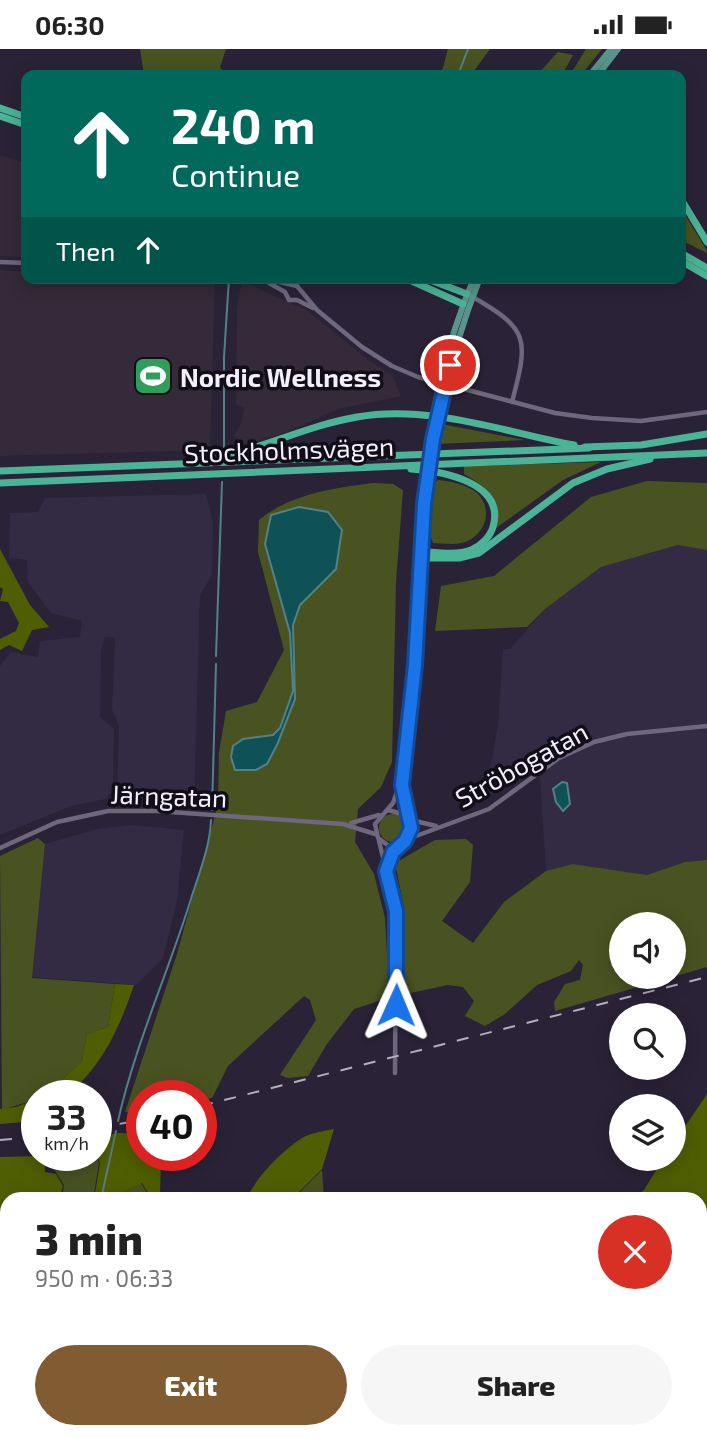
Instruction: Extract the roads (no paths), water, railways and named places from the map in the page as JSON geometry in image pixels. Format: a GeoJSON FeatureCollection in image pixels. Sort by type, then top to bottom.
{"type":"FeatureCollection","features":[{"type":"Feature","properties":{"kind":"highway"},"geometry":{"type":"LineString","coordinates":[[0,108],[21,115]]}},
{"type":"Feature","properties":{"kind":"highway"},"geometry":{"type":"LineString","coordinates":[[0,116],[21,123]]}},
{"type":"Feature","properties":{"kind":"highway"},"geometry":{"type":"LineString","coordinates":[[686,207],[707,242]]}},
{"type":"Feature","properties":{"kind":"highway"},"geometry":{"type":"LineString","coordinates":[[686,256],[707,268]]}},
{"type":"Feature","properties":{"kind":"highway"},"geometry":{"type":"LineString","coordinates":[[686,264],[707,276]]}},
{"type":"Feature","properties":{"kind":"highway"},"geometry":{"type":"LineString","coordinates":[[422,284],[468,300]]}},
{"type":"Feature","properties":{"kind":"highway"},"geometry":{"type":"LineString","coordinates":[[437,284],[468,300]]}},
{"type":"Feature","properties":{"kind":"highway"},"geometry":{"type":"LineString","coordinates":[[153,466],[243,453],[358,417],[435,417],[589,448],[641,445],[707,434]]}},
{"type":"Feature","properties":{"kind":"highway","name":"Stockholmsvägen"},"geometry":{"type":"LineString","coordinates":[[0,471],[589,448]]}},
{"type":"Feature","properties":{"kind":"highway","name":"Stockholmsvägen"},"geometry":{"type":"LineString","coordinates":[[0,483],[707,453]]}},
{"type":"Feature","properties":{"kind":"highway"},"geometry":{"type":"LineString","coordinates":[[420,555],[459,558],[479,553],[573,483],[607,469],[672,455]]}},
{"type":"Feature","properties":{"kind":"highway"},"geometry":{"type":"LineString","coordinates":[[368,467],[422,470],[454,477],[474,484],[489,499],[494,514],[493,525],[482,544],[463,552],[420,555]]}},
{"type":"Feature","properties":{"kind":"main road"},"geometry":{"type":"LineString","coordinates":[[594,70],[611,49]]}},
{"type":"Feature","properties":{"kind":"main road"},"geometry":{"type":"LineString","coordinates":[[602,70],[618,49]]}},
{"type":"Feature","properties":{"kind":"main road"},"geometry":{"type":"LineString","coordinates":[[420,555],[422,494],[430,438],[447,365],[472,284]]}},
{"type":"Feature","properties":{"kind":"main road"},"geometry":{"type":"LineString","coordinates":[[468,300],[477,284]]}},
{"type":"Feature","properties":{"kind":"street"},"geometry":{"type":"LineString","coordinates":[[0,263],[21,263]]}},
{"type":"Feature","properties":{"kind":"street"},"geometry":{"type":"LineString","coordinates":[[272,284],[285,292],[289,300],[297,300],[317,310]]}},
{"type":"Feature","properties":{"kind":"street"},"geometry":{"type":"LineString","coordinates":[[284,284],[301,292],[317,310],[373,355],[405,372],[555,413],[609,420],[662,419],[707,412]]}},
{"type":"Feature","properties":{"kind":"street"},"geometry":{"type":"LineString","coordinates":[[285,292],[292,286]]}},
{"type":"Feature","properties":{"kind":"street"},"geometry":{"type":"LineString","coordinates":[[297,300],[301,292]]}},
{"type":"Feature","properties":{"kind":"street"},"geometry":{"type":"LineString","coordinates":[[468,300],[488,306],[510,319],[522,343],[522,362],[512,402]]}},
{"type":"Feature","properties":{"kind":"street"},"geometry":{"type":"LineString","coordinates":[[395,1073],[396,911],[375,824],[395,800],[402,778],[418,614],[420,555]]}},
{"type":"Feature","properties":{"kind":"street","name":"Ströbogatan"},"geometry":{"type":"LineString","coordinates":[[403,842],[437,826],[489,809],[559,758],[594,742],[626,734],[707,726]]}},
{"type":"Feature","properties":{"kind":"street"},"geometry":{"type":"LineString","coordinates":[[386,871],[393,852],[411,828],[402,778]]}},
{"type":"Feature","properties":{"kind":"street"},"geometry":{"type":"LineString","coordinates":[[383,812],[394,809],[407,817]]}},
{"type":"Feature","properties":{"kind":"street","name":"Järngatan"},"geometry":{"type":"LineString","coordinates":[[0,848],[65,819],[123,810],[343,824],[376,834]]}},
{"type":"Feature","properties":{"kind":"street","name":"Järngatan"},"geometry":{"type":"LineString","coordinates":[[343,824],[366,820],[383,812]]}},
{"type":"Feature","properties":{"kind":"street","name":"Ströbogatan"},"geometry":{"type":"LineString","coordinates":[[407,817],[437,826]]}},
{"type":"Feature","properties":{"kind":"street"},"geometry":{"type":"LineString","coordinates":[[379,840],[389,846],[403,842]]}},
{"type":"Feature","properties":{"kind":"waterway"},"geometry":{"type":"LineString","coordinates":[[460,70],[468,49]]}},
{"type":"Feature","properties":{"kind":"waterway"},"geometry":{"type":"LineString","coordinates":[[224,448],[224,357],[229,284]]}},
{"type":"Feature","properties":{"kind":"waterway"},"geometry":{"type":"LineString","coordinates":[[216,656],[222,482]]}},
{"type":"Feature","properties":{"kind":"waterway"},"geometry":{"type":"LineString","coordinates":[[212,810],[216,664]]}},
{"type":"Feature","properties":{"kind":"waterway"},"geometry":{"type":"LineString","coordinates":[[118,1121],[133,1065],[204,860],[211,820]]}},
{"type":"Feature","properties":{"kind":"waterway"},"geometry":{"type":"LineString","coordinates":[[103,1192],[116,1131]]}},
{"type":"Feature","properties":{"kind":"railway"},"geometry":{"type":"LineString","coordinates":[[217,1102],[707,977]]}},
{"type":"Feature","properties":{"kind":"railway"},"geometry":{"type":"LineString","coordinates":[[112,1125],[126,1123]]}},
{"type":"Feature","properties":{"kind":"railway"},"geometry":{"type":"LineString","coordinates":[[0,1140],[21,1138]]}},
{"type":"Feature","properties":{"kind":"place","name":"Nordic Wellness"},"geometry":{"type":"Point","coordinates":[153,376]}}]}
